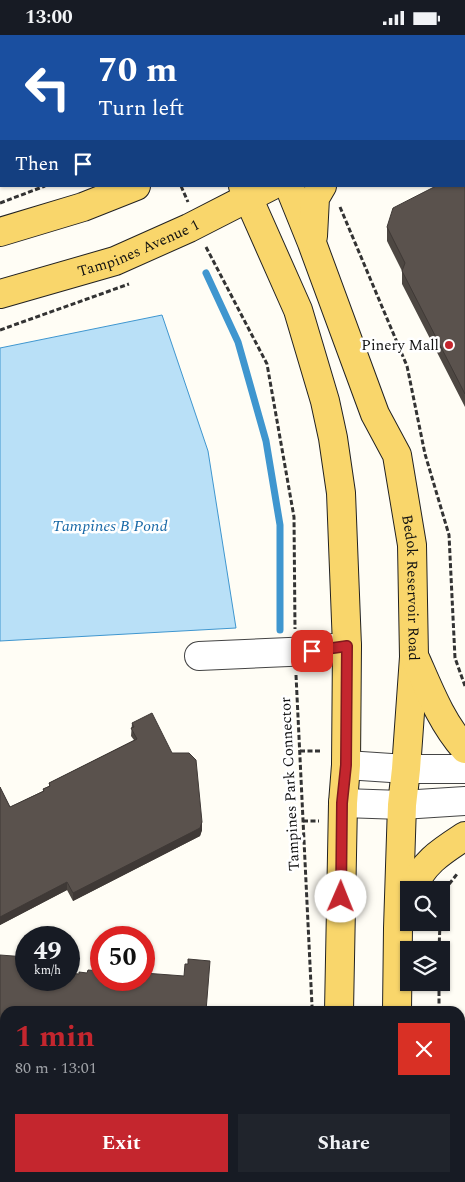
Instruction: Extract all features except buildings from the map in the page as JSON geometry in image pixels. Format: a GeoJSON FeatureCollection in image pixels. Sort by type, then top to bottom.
{"type":"FeatureCollection","features":[{"type":"Feature","properties":{"kind":"main road"},"geometry":{"type":"LineString","coordinates":[[0,232],[83,207],[133,187]]}},
{"type":"Feature","properties":{"kind":"main road","name":"Bedok Reservoir Road"},"geometry":{"type":"LineString","coordinates":[[289,187],[376,414],[397,455],[412,545],[414,657],[402,805],[397,1006]]}},
{"type":"Feature","properties":{"kind":"main road"},"geometry":{"type":"LineString","coordinates":[[312,243],[315,198],[321,187]]}},
{"type":"Feature","properties":{"kind":"main road"},"geometry":{"type":"LineString","coordinates":[[254,190],[298,311],[325,401],[333,438],[341,493],[347,646],[346,765],[342,803],[340,1006]]}},
{"type":"Feature","properties":{"kind":"main road","name":"Tampines Avenue 1"},"geometry":{"type":"LineString","coordinates":[[0,294],[115,261],[189,228],[254,190]]}},
{"type":"Feature","properties":{"kind":"main road"},"geometry":{"type":"LineString","coordinates":[[414,657],[440,715],[465,749]]}},
{"type":"Feature","properties":{"kind":"main road"},"geometry":{"type":"LineString","coordinates":[[416,881],[418,876],[440,852],[465,836]]}},
{"type":"Feature","properties":{"kind":"main road"},"geometry":{"type":"LineString","coordinates":[[398,928],[400,923]]}},
{"type":"Feature","properties":{"kind":"street"},"geometry":{"type":"LineString","coordinates":[[199,656],[295,652],[347,646]]}},
{"type":"Feature","properties":{"kind":"street"},"geometry":{"type":"LineString","coordinates":[[346,765],[406,769],[465,769]]}},
{"type":"Feature","properties":{"kind":"street"},"geometry":{"type":"LineString","coordinates":[[342,803],[402,805],[465,801]]}},
{"type":"Feature","properties":{"kind":"path"},"geometry":{"type":"LineString","coordinates":[[0,203],[39,187]]}},
{"type":"Feature","properties":{"kind":"path","name":"Tampines Park Connector"},"geometry":{"type":"LineString","coordinates":[[204,244],[267,364],[294,517],[295,652],[312,1006]]}},
{"type":"Feature","properties":{"kind":"path"},"geometry":{"type":"LineString","coordinates":[[450,883],[458,872]]}},
{"type":"Feature","properties":{"kind":"path"},"geometry":{"type":"LineString","coordinates":[[439,991],[439,1006]]}},
{"type":"Feature","properties":{"kind":"water","name":"Tampines B Pond"},"geometry":{"type":"Polygon","coordinates":[[[162,315],[208,451],[236,628],[0,641],[0,348],[162,315]]]}},
{"type":"Feature","properties":{"kind":"waterway"},"geometry":{"type":"LineString","coordinates":[[206,273],[238,342],[266,441],[280,525],[280,630]]}},
{"type":"Feature","properties":{"kind":"place","name":"Pinery Mall"},"geometry":{"type":"Point","coordinates":[449,345]}},
{"type":"Feature","properties":{"kind":"route"},"geometry":{"type":"LineString","coordinates":[[312,651],[347,646],[346,765],[342,803],[341,897]]}}]}
